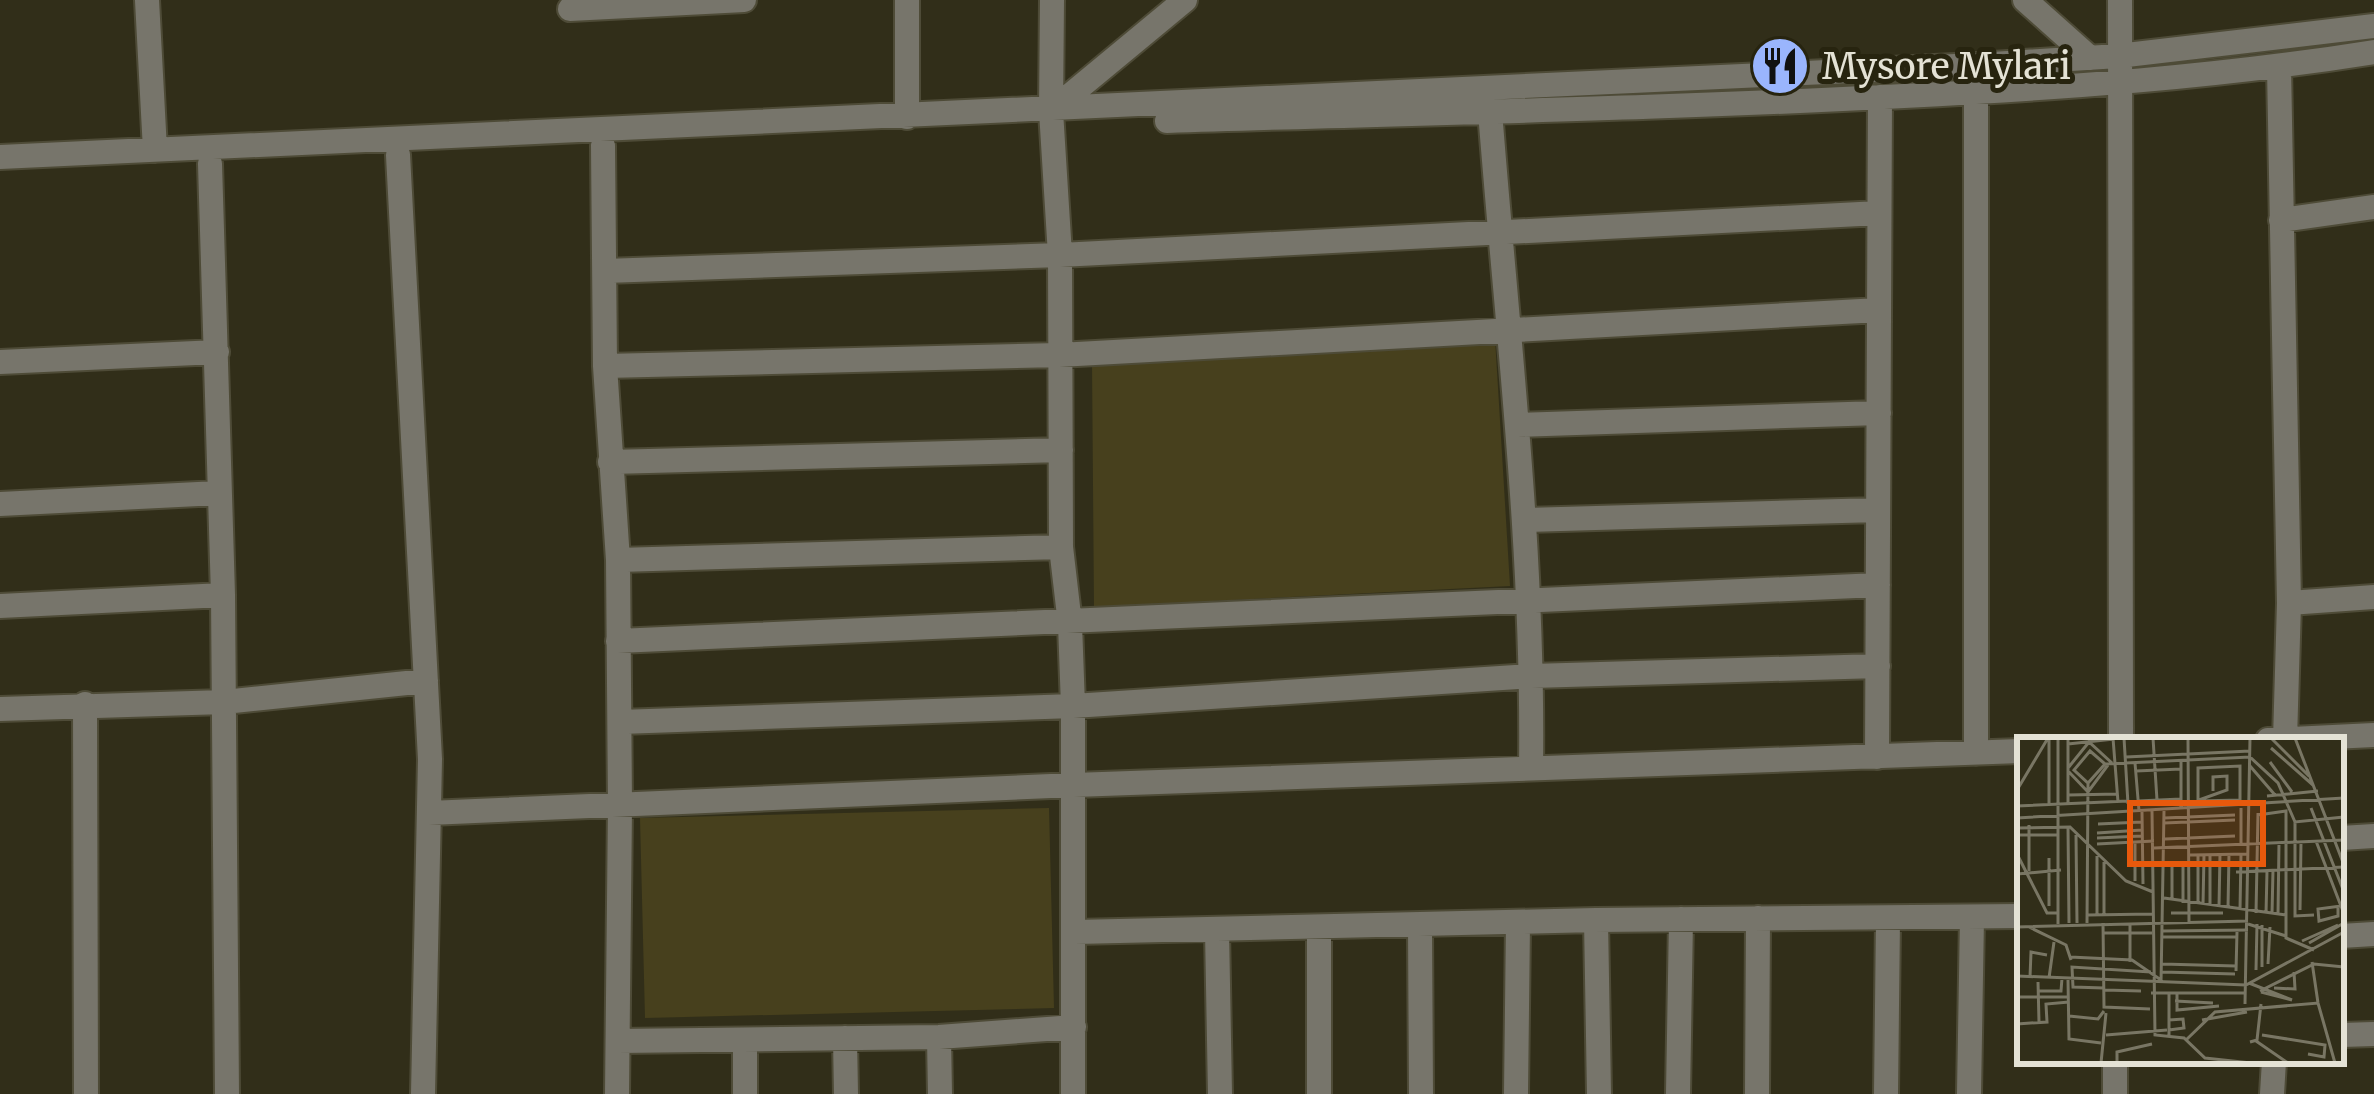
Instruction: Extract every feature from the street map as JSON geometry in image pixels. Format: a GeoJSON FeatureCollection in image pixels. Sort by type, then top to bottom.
{"type":"FeatureCollection","features":[{"type":"Feature","properties":{"kind":"street"},"geometry":{"type":"LineString","coordinates":[[147,0],[155,150]]}},
{"type":"Feature","properties":{"kind":"street"},"geometry":{"type":"LineString","coordinates":[[571,10],[744,0]]}},
{"type":"Feature","properties":{"kind":"street"},"geometry":{"type":"LineString","coordinates":[[907,0],[908,117]]}},
{"type":"Feature","properties":{"kind":"street"},"geometry":{"type":"LineString","coordinates":[[1052,0],[1052,118],[1060,255],[1061,548],[1073,706],[1073,1094]]}},
{"type":"Feature","properties":{"kind":"street"},"geometry":{"type":"LineString","coordinates":[[1052,118],[1186,0]]}},
{"type":"Feature","properties":{"kind":"street"},"geometry":{"type":"LineString","coordinates":[[2025,0],[2090,58]]}},
{"type":"Feature","properties":{"kind":"street"},"geometry":{"type":"LineString","coordinates":[[2120,0],[2121,737]]}},
{"type":"Feature","properties":{"kind":"street"},"geometry":{"type":"LineString","coordinates":[[0,174],[603,146],[2090,58],[2374,26]]}},
{"type":"Feature","properties":{"kind":"street"},"geometry":{"type":"LineString","coordinates":[[0,157],[908,117],[1490,111],[1880,97],[2119,85],[2374,52]]}},
{"type":"Feature","properties":{"kind":"street"},"geometry":{"type":"LineString","coordinates":[[2278,68],[2289,603],[2285,737]]}},
{"type":"Feature","properties":{"kind":"street"},"geometry":{"type":"LineString","coordinates":[[1976,92],[1976,753]]}},
{"type":"Feature","properties":{"kind":"street"},"geometry":{"type":"LineString","coordinates":[[1877,757],[1880,97]]}},
{"type":"Feature","properties":{"kind":"street"},"geometry":{"type":"LineString","coordinates":[[1490,111],[1526,520],[1531,768]]}},
{"type":"Feature","properties":{"kind":"street"},"geometry":{"type":"LineString","coordinates":[[603,146],[605,366],[618,560],[617,1094]]}},
{"type":"Feature","properties":{"kind":"street"},"geometry":{"type":"LineString","coordinates":[[398,155],[426,681],[429,813],[423,1094]]}},
{"type":"Feature","properties":{"kind":"street"},"geometry":{"type":"LineString","coordinates":[[209,164],[223,595],[226,1094]]}},
{"type":"Feature","properties":{"kind":"street"},"geometry":{"type":"LineString","coordinates":[[2282,220],[2374,207]]}},
{"type":"Feature","properties":{"kind":"street"},"geometry":{"type":"LineString","coordinates":[[605,271],[1060,255],[1879,212]]}},
{"type":"Feature","properties":{"kind":"street"},"geometry":{"type":"LineString","coordinates":[[605,366],[1059,355],[1879,310]]}},
{"type":"Feature","properties":{"kind":"street"},"geometry":{"type":"LineString","coordinates":[[0,362],[217,352]]}},
{"type":"Feature","properties":{"kind":"street"},"geometry":{"type":"LineString","coordinates":[[1517,424],[1879,413]]}},
{"type":"Feature","properties":{"kind":"street"},"geometry":{"type":"LineString","coordinates":[[610,462],[1061,450]]}},
{"type":"Feature","properties":{"kind":"street"},"geometry":{"type":"LineString","coordinates":[[0,504],[218,493]]}},
{"type":"Feature","properties":{"kind":"street"},"geometry":{"type":"LineString","coordinates":[[1526,520],[1878,509]]}},
{"type":"Feature","properties":{"kind":"street"},"geometry":{"type":"LineString","coordinates":[[618,560],[1061,548]]}},
{"type":"Feature","properties":{"kind":"street"},"geometry":{"type":"LineString","coordinates":[[618,641],[1878,585]]}},
{"type":"Feature","properties":{"kind":"street"},"geometry":{"type":"LineString","coordinates":[[0,606],[223,595]]}},
{"type":"Feature","properties":{"kind":"street"},"geometry":{"type":"LineString","coordinates":[[2289,603],[2374,597]]}},
{"type":"Feature","properties":{"kind":"street"},"geometry":{"type":"LineString","coordinates":[[620,722],[1073,706],[1532,676],[1878,666]]}},
{"type":"Feature","properties":{"kind":"street"},"geometry":{"type":"LineString","coordinates":[[0,710],[224,702],[426,681]]}},
{"type":"Feature","properties":{"kind":"street"},"geometry":{"type":"LineString","coordinates":[[85,704],[86,1094]]}},
{"type":"Feature","properties":{"kind":"street"},"geometry":{"type":"LineString","coordinates":[[2338,737],[2374,735]]}},
{"type":"Feature","properties":{"kind":"street"},"geometry":{"type":"LineString","coordinates":[[429,813],[2017,751]]}},
{"type":"Feature","properties":{"kind":"street"},"geometry":{"type":"LineString","coordinates":[[2344,838],[2374,836]]}},
{"type":"Feature","properties":{"kind":"street"},"geometry":{"type":"LineString","coordinates":[[1075,932],[2017,916]]}},
{"type":"Feature","properties":{"kind":"street"},"geometry":{"type":"LineString","coordinates":[[1969,1094],[1972,917]]}},
{"type":"Feature","properties":{"kind":"street"},"geometry":{"type":"LineString","coordinates":[[1757,1094],[1758,918]]}},
{"type":"Feature","properties":{"kind":"street"},"geometry":{"type":"LineString","coordinates":[[1886,1094],[1888,919]]}},
{"type":"Feature","properties":{"kind":"street"},"geometry":{"type":"LineString","coordinates":[[1596,920],[1599,1094]]}},
{"type":"Feature","properties":{"kind":"street"},"geometry":{"type":"LineString","coordinates":[[1678,1094],[1681,920]]}},
{"type":"Feature","properties":{"kind":"street"},"geometry":{"type":"LineString","coordinates":[[1516,1094],[1518,922]]}},
{"type":"Feature","properties":{"kind":"street"},"geometry":{"type":"LineString","coordinates":[[1420,926],[1421,1094]]}},
{"type":"Feature","properties":{"kind":"street"},"geometry":{"type":"LineString","coordinates":[[1319,928],[1319,1094]]}},
{"type":"Feature","properties":{"kind":"street"},"geometry":{"type":"LineString","coordinates":[[1217,930],[1220,1094]]}},
{"type":"Feature","properties":{"kind":"street"},"geometry":{"type":"LineString","coordinates":[[2344,936],[2374,934]]}},
{"type":"Feature","properties":{"kind":"street"},"geometry":{"type":"LineString","coordinates":[[618,1041],[939,1037],[1073,1027]]}},
{"type":"Feature","properties":{"kind":"street"},"geometry":{"type":"LineString","coordinates":[[2344,1035],[2374,1034]]}},
{"type":"Feature","properties":{"kind":"street"},"geometry":{"type":"LineString","coordinates":[[939,1037],[940,1094]]}},
{"type":"Feature","properties":{"kind":"street"},"geometry":{"type":"LineString","coordinates":[[845,1039],[846,1094]]}},
{"type":"Feature","properties":{"kind":"street"},"geometry":{"type":"LineString","coordinates":[[745,1040],[746,1094]]}},
{"type":"Feature","properties":{"kind":"street"},"geometry":{"type":"LineString","coordinates":[[2272,1094],[2274,1064]]}},
{"type":"Feature","properties":{"kind":"shaded area"},"geometry":{"type":"Polygon","coordinates":[[[1495,338],[1510,586],[1094,607],[1092,362],[1495,338]]]}},
{"type":"Feature","properties":{"kind":"shaded area"},"geometry":{"type":"Polygon","coordinates":[[[1049,808],[1054,1008],[645,1018],[640,818],[1049,808]]]}},
{"type":"Feature","properties":{"kind":"place","name":"Mysore Mylari"},"geometry":{"type":"Point","coordinates":[1780,66]}}]}
